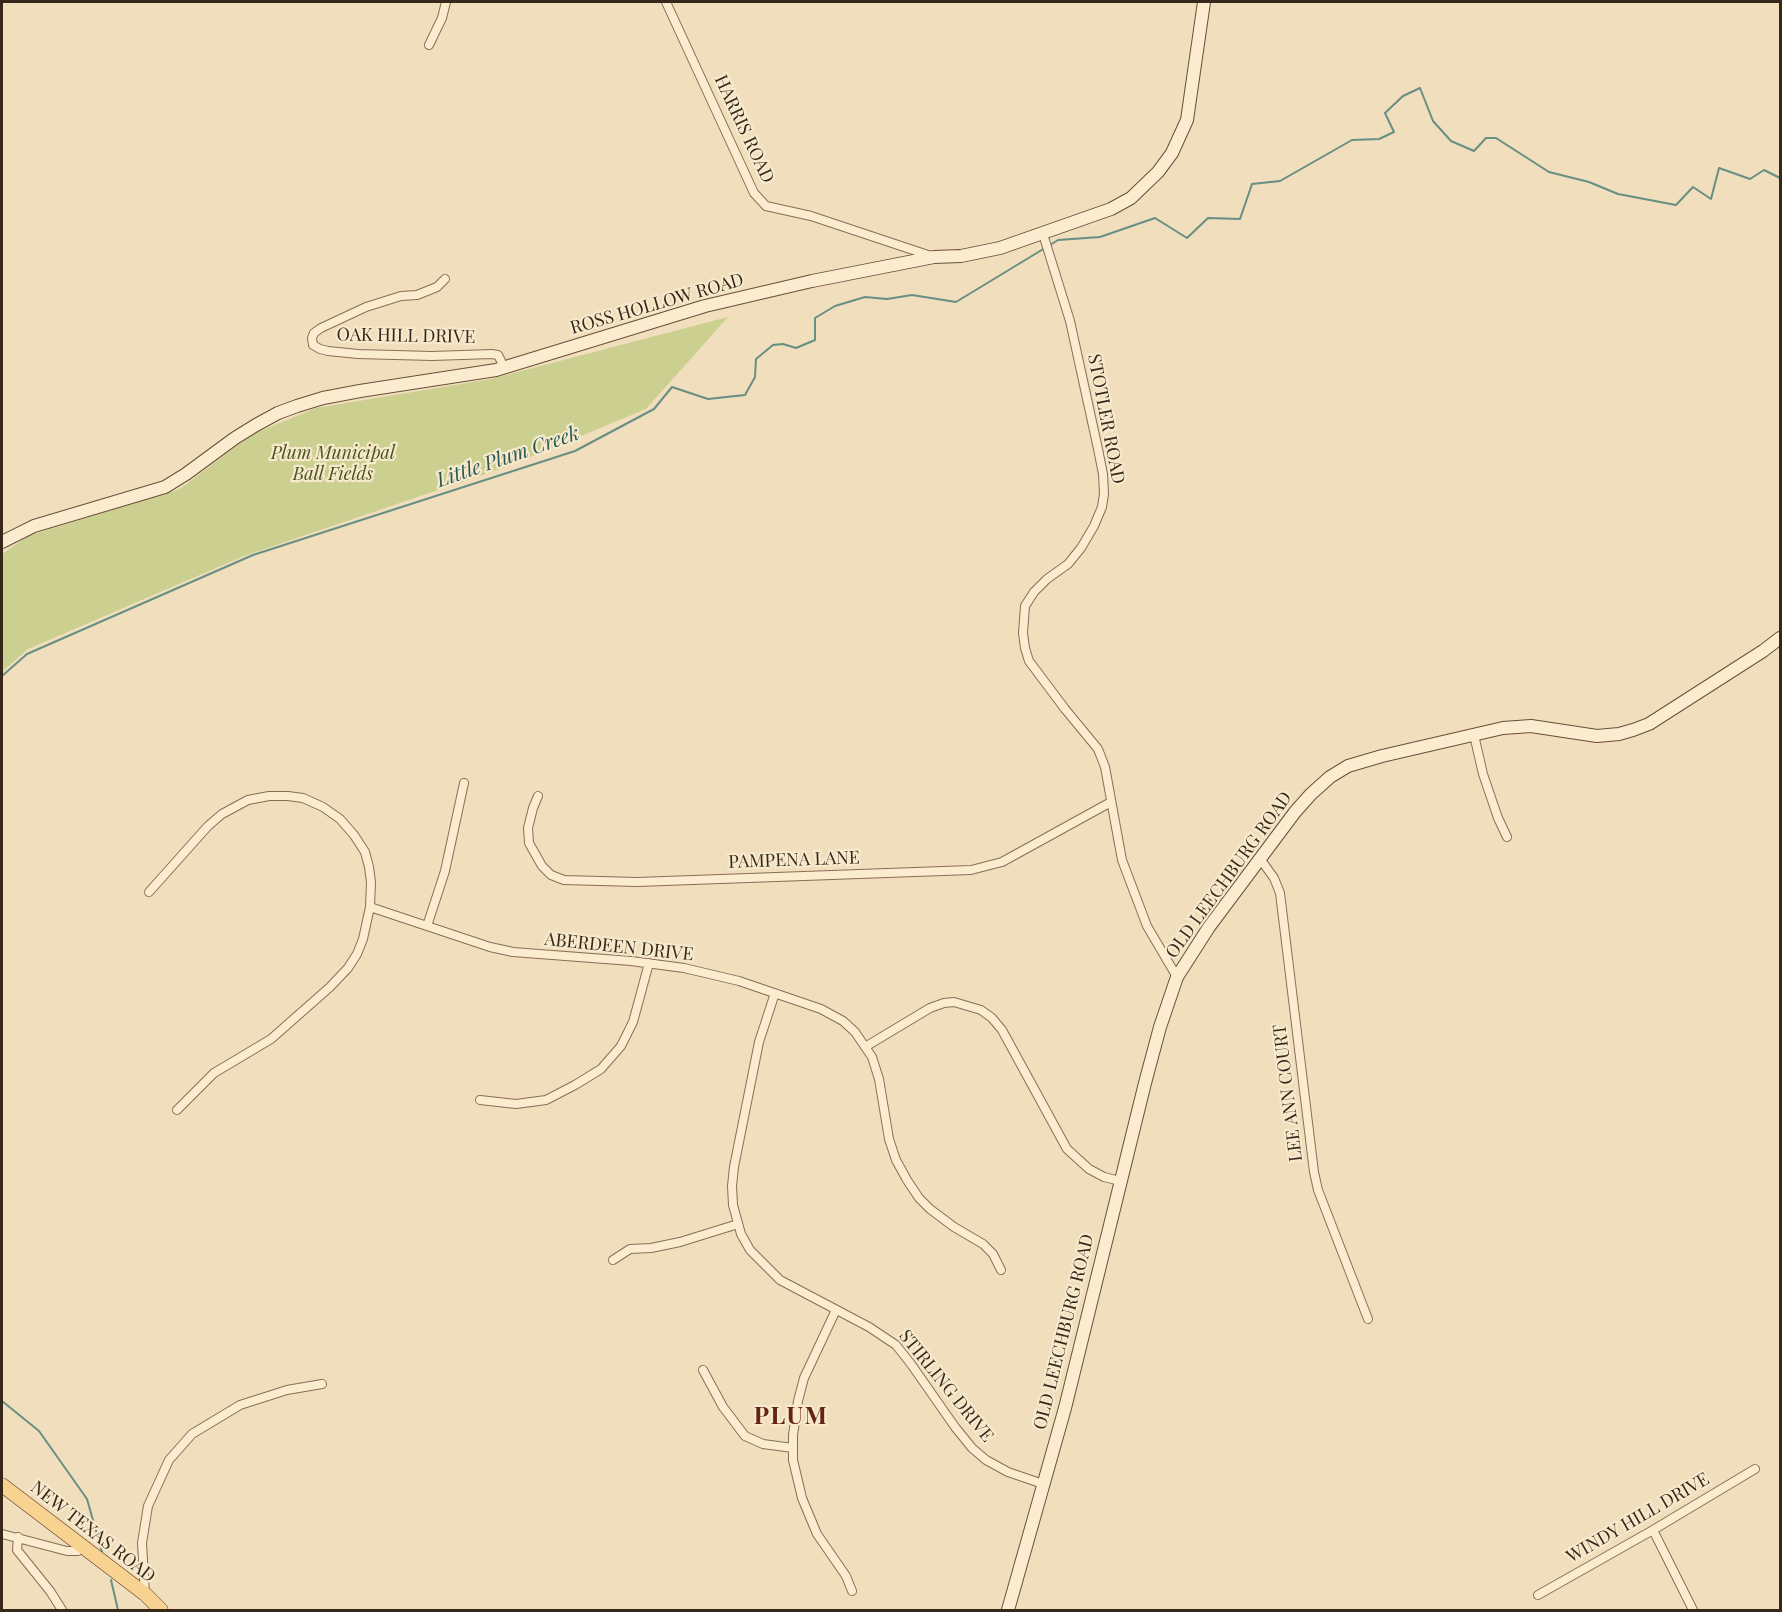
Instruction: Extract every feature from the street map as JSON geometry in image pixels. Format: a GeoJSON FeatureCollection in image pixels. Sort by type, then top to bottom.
{"type":"FeatureCollection","features":[{"type":"Feature","properties":{"kind":"main road","name":"NEW TEXAS ROAD"},"geometry":{"type":"LineString","coordinates":[[2,1485],[145,1594],[161,1611]]}},
{"type":"Feature","properties":{"kind":"street"},"geometry":{"type":"LineString","coordinates":[[429,45],[442,18],[446,2]]}},
{"type":"Feature","properties":{"kind":"street","name":"HARRIS ROAD"},"geometry":{"type":"LineString","coordinates":[[666,2],[754,193],[766,206],[811,216],[934,258]]}},
{"type":"Feature","properties":{"kind":"street","name":"ROSS HOLLOW ROAD"},"geometry":{"type":"LineString","coordinates":[[2,542],[34,526],[165,486],[186,474],[256,424],[297,406],[341,394],[504,368],[705,306],[812,281],[934,258],[961,256],[1045,238],[1111,209],[1131,198],[1158,172],[1172,153],[1186,120],[1204,2]]}},
{"type":"Feature","properties":{"kind":"street","name":"STOTLER ROAD"},"geometry":{"type":"LineString","coordinates":[[1045,238],[1070,321],[1103,474],[1104,494],[1102,507],[1081,549],[1068,564],[1034,592],[1025,606],[1023,633],[1025,648],[1029,661],[1098,749],[1105,767],[1122,860],[1147,926],[1177,977]]}},
{"type":"Feature","properties":{"kind":"street","name":"OAK HILL DRIVE"},"geometry":{"type":"LineString","coordinates":[[445,279],[437,287],[417,295],[401,296],[366,307],[321,328],[314,333],[313,345],[328,351],[358,354],[432,356],[492,354],[498,356],[504,368]]}},
{"type":"Feature","properties":{"kind":"street","name":"OLD LEECHBURG ROAD"},"geometry":{"type":"LineString","coordinates":[[1008,1611],[1065,1407],[1160,1027],[1177,977],[1209,927],[1295,812],[1330,777],[1348,766],[1382,756],[1503,728],[1531,726],[1597,736],[1634,730],[1649,724],[1764,651],[1780,638]]}},
{"type":"Feature","properties":{"kind":"street"},"geometry":{"type":"LineString","coordinates":[[1474,735],[1483,774],[1507,837]]}},
{"type":"Feature","properties":{"kind":"street"},"geometry":{"type":"LineString","coordinates":[[427,926],[445,872],[464,783]]}},
{"type":"Feature","properties":{"kind":"street"},"geometry":{"type":"LineString","coordinates":[[149,892],[208,826],[222,814],[248,800],[269,796],[303,798],[323,807],[340,819],[365,852],[371,882],[370,907],[363,939],[348,968],[271,1039],[214,1073],[177,1110]]}},
{"type":"Feature","properties":{"kind":"street","name":"PAMPENA LANE"},"geometry":{"type":"LineString","coordinates":[[538,796],[528,828],[529,843],[542,866],[551,875],[564,880],[637,882],[971,870],[1002,862],[1111,802]]}},
{"type":"Feature","properties":{"kind":"street","name":"LEE ANN COURT"},"geometry":{"type":"LineString","coordinates":[[1261,860],[1281,893],[1312,1161],[1318,1190],[1368,1319]]}},
{"type":"Feature","properties":{"kind":"street","name":"ABERDEEN DRIVE"},"geometry":{"type":"LineString","coordinates":[[370,907],[490,947],[513,952],[649,963],[739,981],[821,1009],[843,1021],[855,1032],[872,1057],[879,1079],[889,1139],[896,1160],[907,1180],[930,1209],[983,1244],[993,1254],[1001,1270]]}},
{"type":"Feature","properties":{"kind":"street"},"geometry":{"type":"LineString","coordinates":[[480,1100],[516,1104],[546,1100],[601,1069],[621,1046],[633,1022],[649,963]]}},
{"type":"Feature","properties":{"kind":"street","name":"STIRLING DRIVE"},"geometry":{"type":"LineString","coordinates":[[775,993],[759,1042],[734,1167],[733,1205],[741,1234],[750,1250],[780,1280],[877,1332],[896,1345],[955,1427],[972,1448],[986,1460],[1008,1472],[1043,1484]]}},
{"type":"Feature","properties":{"kind":"street"},"geometry":{"type":"LineString","coordinates":[[865,1047],[930,1008],[944,1003],[954,1002],[981,1010],[1002,1030],[1067,1149],[1089,1169],[1104,1177],[1120,1181]]}},
{"type":"Feature","properties":{"kind":"street"},"geometry":{"type":"LineString","coordinates":[[613,1260],[630,1250],[680,1242],[738,1224]]}},
{"type":"Feature","properties":{"kind":"street"},"geometry":{"type":"LineString","coordinates":[[836,1310],[804,1378],[798,1401],[793,1448],[802,1498],[817,1534],[846,1576],[852,1591]]}},
{"type":"Feature","properties":{"kind":"street"},"geometry":{"type":"LineString","coordinates":[[703,1370],[723,1407],[745,1436],[763,1444],[793,1448]]}},
{"type":"Feature","properties":{"kind":"street"},"geometry":{"type":"LineString","coordinates":[[145,1594],[142,1543],[148,1506],[169,1460],[192,1434],[240,1406],[287,1390],[322,1384]]}},
{"type":"Feature","properties":{"kind":"street","name":"WINDY HILL DRIVE"},"geometry":{"type":"LineString","coordinates":[[1538,1596],[1755,1468]]}},
{"type":"Feature","properties":{"kind":"street"},"geometry":{"type":"LineString","coordinates":[[1653,1530],[1693,1611]]}},
{"type":"Feature","properties":{"kind":"street"},"geometry":{"type":"LineString","coordinates":[[2,1534],[66,1551],[78,1551],[82,1546]]}},
{"type":"Feature","properties":{"kind":"street"},"geometry":{"type":"LineString","coordinates":[[18,1538],[17,1550],[50,1591],[62,1611]]}},
{"type":"Feature","properties":{"kind":"green space","name":"Plum Municipal Ball Fields"},"geometry":{"type":"Polygon","coordinates":[[[728,317],[646,409],[506,467],[244,556],[28,649],[2,672],[2,554],[28,536],[180,489],[251,435],[316,408],[491,379],[728,317]]]}},
{"type":"Feature","properties":{"kind":"waterway","name":"Little Plum Creek"},"geometry":{"type":"LineString","coordinates":[[1050,245],[1058,240],[1100,237],[1155,218],[1187,238],[1208,218],[1240,219],[1252,184],[1280,181],[1352,140],[1379,139],[1394,132],[1385,113],[1403,96],[1420,88],[1433,121],[1451,141],[1474,151],[1486,138],[1496,138],[1549,172],[1589,182],[1618,194],[1676,205],[1693,187],[1711,199],[1719,168],[1750,179],[1764,170],[1780,178]]}},
{"type":"Feature","properties":{"kind":"waterway","name":"Little Plum Creek"},"geometry":{"type":"LineString","coordinates":[[2,676],[27,654],[253,555],[575,451],[654,409],[672,387],[708,399],[745,395],[755,377],[756,359],[773,345],[783,344],[796,348],[815,340],[815,318],[835,306],[865,297],[887,299],[912,295],[956,302],[1045,248]]}},
{"type":"Feature","properties":{"kind":"waterway"},"geometry":{"type":"LineString","coordinates":[[2,1401],[39,1431],[87,1499],[102,1552]]}},
{"type":"Feature","properties":{"kind":"waterway"},"geometry":{"type":"LineString","coordinates":[[111,1580],[118,1610]]}},
{"type":"Feature","properties":{"kind":"district","name":"PLUM"},"geometry":{"type":"Point","coordinates":[791,1417]}}]}
